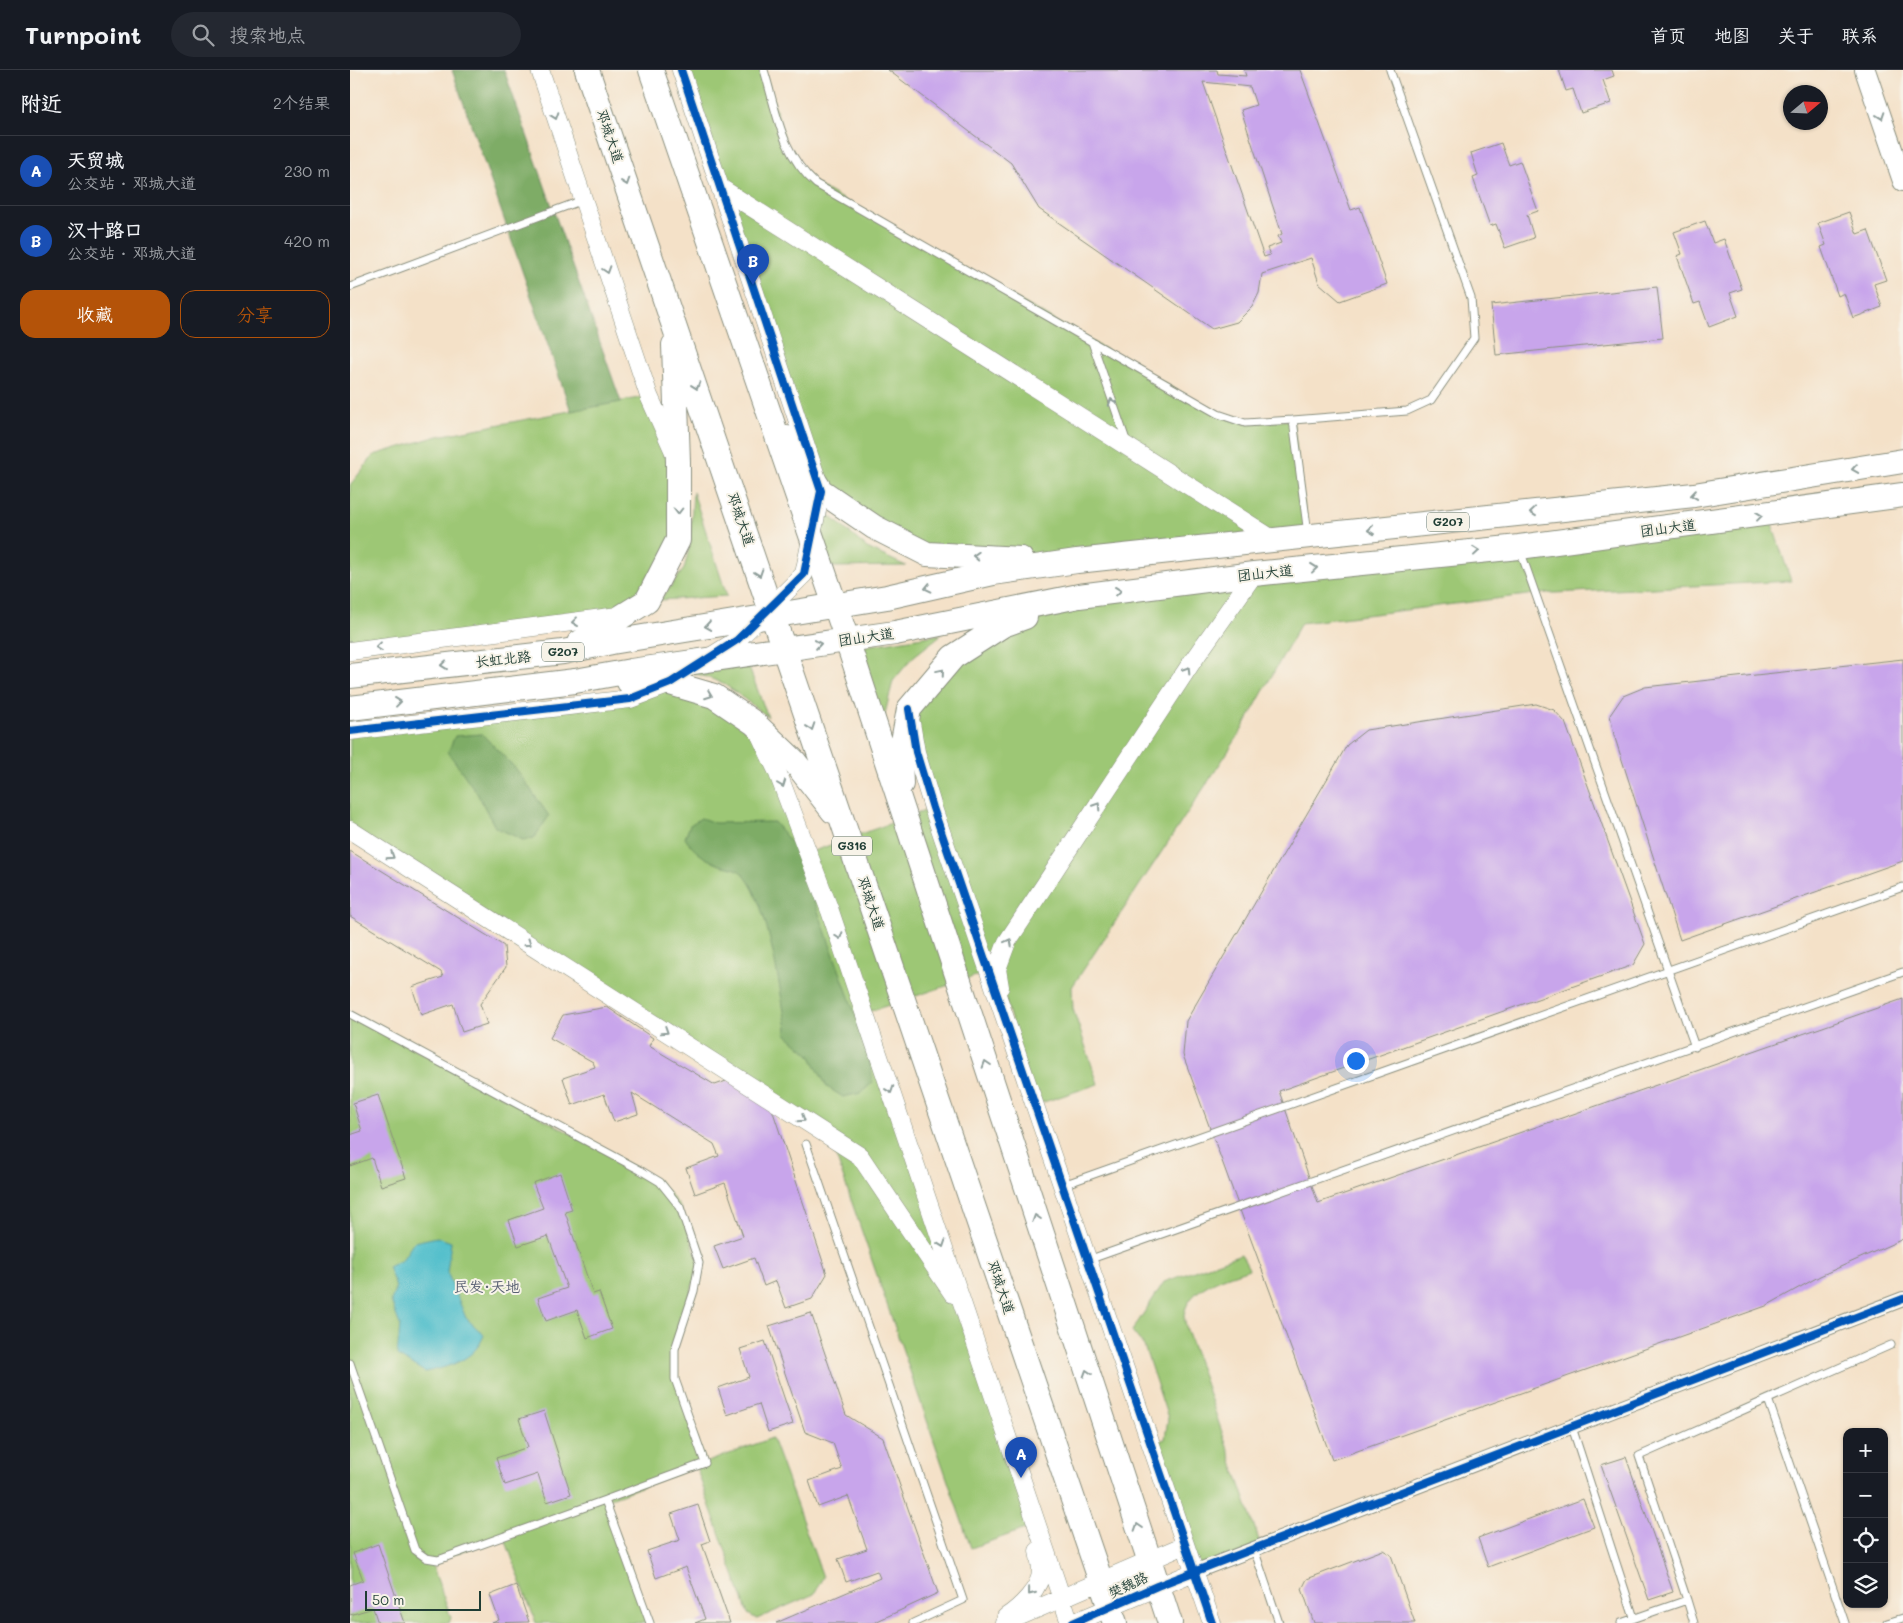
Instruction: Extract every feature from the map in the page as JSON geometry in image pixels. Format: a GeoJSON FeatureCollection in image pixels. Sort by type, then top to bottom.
{"type":"FeatureCollection","features":[{"type":"Feature","properties":{"kind":"highway","name":"邓城大道"},"geometry":{"type":"LineString","coordinates":[[587,70],[1112,1615]]}},
{"type":"Feature","properties":{"kind":"highway"},"geometry":{"type":"LineString","coordinates":[[651,70],[847,640],[1170,1623]]}},
{"type":"Feature","properties":{"kind":"highway"},"geometry":{"type":"LineString","coordinates":[[562,652],[647,602],[678,540],[678,462],[672,318]]}},
{"type":"Feature","properties":{"kind":"highway"},"geometry":{"type":"LineString","coordinates":[[767,407],[821,491],[874,528],[927,554],[1077,561]]}},
{"type":"Feature","properties":{"kind":"highway","name":"G207"},"geometry":{"type":"LineString","coordinates":[[774,616],[835,606],[993,573],[1077,561],[1694,495],[1903,461]]}},
{"type":"Feature","properties":{"kind":"highway","name":"团山大道"},"geometry":{"type":"LineString","coordinates":[[575,681],[631,671],[895,633],[1091,595],[1254,574],[1519,547],[1903,495]]}},
{"type":"Feature","properties":{"kind":"highway"},"geometry":{"type":"LineString","coordinates":[[903,811],[900,758],[910,709],[953,657],[1003,624],[1091,595]]}},
{"type":"Feature","properties":{"kind":"highway","name":"长虹北路"},"geometry":{"type":"LineString","coordinates":[[350,676],[562,652],[774,616]]}},
{"type":"Feature","properties":{"kind":"highway"},"geometry":{"type":"LineString","coordinates":[[575,681],[670,684],[714,696],[754,724],[794,761],[845,826]]}},
{"type":"Feature","properties":{"kind":"highway","name":"G207"},"geometry":{"type":"LineString","coordinates":[[350,708],[575,681]]}},
{"type":"Feature","properties":{"kind":"main road"},"geometry":{"type":"LineString","coordinates":[[1865,70],[1903,181]]}},
{"type":"Feature","properties":{"kind":"street"},"geometry":{"type":"LineString","coordinates":[[540,70],[649,396],[678,462]]}},
{"type":"Feature","properties":{"kind":"street"},"geometry":{"type":"LineString","coordinates":[[350,731],[630,699],[670,684],[737,640],[804,574],[821,491],[681,70]]}},
{"type":"Feature","properties":{"kind":"street"},"geometry":{"type":"LineString","coordinates":[[720,188],[1274,540]]}},
{"type":"Feature","properties":{"kind":"street"},"geometry":{"type":"LineString","coordinates":[[1006,1022],[997,969],[1007,942],[1192,662],[1254,574]]}},
{"type":"Feature","properties":{"kind":"street"},"geometry":{"type":"LineString","coordinates":[[350,650],[624,616]]}},
{"type":"Feature","properties":{"kind":"street"},"geometry":{"type":"LineString","coordinates":[[910,709],[916,752],[1006,1022],[1212,1623]]}},
{"type":"Feature","properties":{"kind":"street"},"geometry":{"type":"LineString","coordinates":[[754,724],[777,771],[830,911],[1071,1623]]}},
{"type":"Feature","properties":{"kind":"street"},"geometry":{"type":"LineString","coordinates":[[350,830],[860,1156],[965,1312]]}},
{"type":"Feature","properties":{"kind":"street"},"geometry":{"type":"LineString","coordinates":[[1194,1572],[1903,1299]]}},
{"type":"Feature","properties":{"kind":"street"},"geometry":{"type":"LineString","coordinates":[[998,1623],[1014,1611],[1036,1586],[1041,1572],[1032,1511]]}},
{"type":"Feature","properties":{"kind":"street","name":"樊魏路"},"geometry":{"type":"LineString","coordinates":[[1004,1623],[1185,1545]]}},
{"type":"Feature","properties":{"kind":"street","name":"樊魏路"},"geometry":{"type":"LineString","coordinates":[[1071,1623],[1112,1615],[1157,1586],[1194,1572]]}},
{"type":"Feature","properties":{"kind":"lane"},"geometry":{"type":"LineString","coordinates":[[764,70],[788,150],[801,170],[816,184],[1218,414],[1245,423],[1407,410],[1431,400],[1474,338],[1471,298],[1390,70]]}},
{"type":"Feature","properties":{"kind":"lane"},"geometry":{"type":"LineString","coordinates":[[350,287],[584,200]]}},
{"type":"Feature","properties":{"kind":"lane"},"geometry":{"type":"LineString","coordinates":[[1092,342],[1128,448]]}},
{"type":"Feature","properties":{"kind":"lane"},"geometry":{"type":"LineString","coordinates":[[1293,420],[1308,536]]}},
{"type":"Feature","properties":{"kind":"lane"},"geometry":{"type":"LineString","coordinates":[[1519,547],[1695,1047]]}},
{"type":"Feature","properties":{"kind":"lane"},"geometry":{"type":"LineString","coordinates":[[1062,1185],[1903,887]]}},
{"type":"Feature","properties":{"kind":"lane"},"geometry":{"type":"LineString","coordinates":[[1088,1260],[1903,972]]}},
{"type":"Feature","properties":{"kind":"lane"},"geometry":{"type":"LineString","coordinates":[[350,1014],[640,1170],[660,1182],[680,1207],[700,1263],[694,1291],[675,1349],[675,1378],[705,1463],[438,1560],[426,1558],[415,1550],[350,1363]]}},
{"type":"Feature","properties":{"kind":"lane"},"geometry":{"type":"LineString","coordinates":[[806,1144],[964,1600],[913,1623]]}},
{"type":"Feature","properties":{"kind":"lane"},"geometry":{"type":"LineString","coordinates":[[1694,1623],[1639,1456],[1891,1345]]}},
{"type":"Feature","properties":{"kind":"lane"},"geometry":{"type":"LineString","coordinates":[[1768,1399],[1845,1623]]}},
{"type":"Feature","properties":{"kind":"lane"},"geometry":{"type":"LineString","coordinates":[[1572,1426],[1634,1618]]}},
{"type":"Feature","properties":{"kind":"lane"},"geometry":{"type":"LineString","coordinates":[[605,1500],[650,1623]]}},
{"type":"Feature","properties":{"kind":"lane"},"geometry":{"type":"LineString","coordinates":[[1254,1549],[1279,1623]]}},
{"type":"Feature","properties":{"kind":"lane"},"geometry":{"type":"LineString","coordinates":[[1621,1623],[1687,1600]]}},
{"type":"Feature","properties":{"kind":"lane"},"geometry":{"type":"LineString","coordinates":[[1887,1623],[1903,1618]]}},
{"type":"Feature","properties":{"kind":"green space"},"geometry":{"type":"Polygon","coordinates":[[[452,70],[504,70],[621,402],[571,411],[452,70]]]}},
{"type":"Feature","properties":{"kind":"green space"},"geometry":{"type":"Polygon","coordinates":[[[681,70],[764,70],[788,150],[816,184],[1218,414],[1245,423],[1293,420],[1308,537],[1077,561],[927,554],[821,491],[681,70]]]}},
{"type":"Feature","properties":{"kind":"green space"},"geometry":{"type":"Polygon","coordinates":[[[649,396],[678,462],[678,540],[624,616],[350,651],[350,485],[374,455],[438,436],[649,396]]]}},
{"type":"Feature","properties":{"kind":"green space"},"geometry":{"type":"Polygon","coordinates":[[[693,492],[727,596],[660,600],[684,569],[690,545],[693,492]]]}},
{"type":"Feature","properties":{"kind":"green space"},"geometry":{"type":"Polygon","coordinates":[[[806,495],[867,548],[906,566],[831,567],[806,495]]]}},
{"type":"Feature","properties":{"kind":"green space"},"geometry":{"type":"Polygon","coordinates":[[[1769,515],[1791,581],[1535,594],[1301,623],[1239,735],[1072,987],[1073,1009],[1098,1084],[1035,1105],[997,969],[865,1013],[1034,1526],[971,1548],[829,1136],[350,830],[350,731],[630,699],[670,683],[754,723],[808,853],[933,808],[909,709],[1003,625],[1079,596],[1769,515]]]}},
{"type":"Feature","properties":{"kind":"green space"},"geometry":{"type":"Polygon","coordinates":[[[942,634],[913,657],[893,681],[882,726],[859,647],[942,634]]]}},
{"type":"Feature","properties":{"kind":"green space"},"geometry":{"type":"Polygon","coordinates":[[[748,665],[768,717],[723,683],[686,670],[748,665]]]}},
{"type":"Feature","properties":{"kind":"green space"},"geometry":{"type":"Polygon","coordinates":[[[482,734],[517,770],[549,816],[534,838],[523,840],[495,827],[477,793],[448,752],[455,736],[482,734]]]}},
{"type":"Feature","properties":{"kind":"green space"},"geometry":{"type":"Polygon","coordinates":[[[701,818],[715,823],[774,822],[795,847],[868,1050],[873,1082],[861,1093],[843,1097],[827,1087],[810,1055],[785,1033],[787,1028],[771,943],[757,898],[748,881],[738,870],[709,860],[688,843],[685,838],[690,825],[701,818]]]}},
{"type":"Feature","properties":{"kind":"green space"},"geometry":{"type":"Polygon","coordinates":[[[350,1014],[660,1182],[680,1207],[699,1263],[675,1349],[675,1378],[705,1463],[772,1438],[823,1577],[814,1594],[757,1619],[748,1614],[696,1467],[605,1500],[650,1623],[536,1623],[504,1536],[438,1560],[430,1559],[451,1618],[449,1623],[350,1623],[350,1014]]]}},
{"type":"Feature","properties":{"kind":"green space"},"geometry":{"type":"Polygon","coordinates":[[[1241,1254],[1249,1269],[1220,1279],[1201,1290],[1187,1305],[1184,1317],[1261,1546],[1194,1572],[1151,1444],[1165,1439],[1168,1418],[1144,1346],[1132,1331],[1164,1282],[1241,1254]]]}},
{"type":"Feature","properties":{"kind":"water"},"geometry":{"type":"Polygon","coordinates":[[[437,1237],[451,1242],[447,1272],[466,1318],[484,1335],[480,1344],[468,1356],[452,1365],[425,1372],[397,1356],[400,1325],[391,1301],[396,1287],[388,1267],[402,1260],[414,1242],[437,1237]]]}},
{"type":"Feature","properties":{"kind":"building"},"geometry":{"type":"Polygon","coordinates":[[[888,70],[1217,70],[1218,74],[1246,76],[1244,70],[1300,70],[1351,210],[1360,207],[1387,284],[1340,301],[1319,283],[1311,258],[1262,274],[1259,293],[1252,307],[1237,322],[1212,329],[1039,209],[1011,163],[888,70]],[[1203,82],[1264,257],[1270,255],[1267,248],[1281,243],[1278,236],[1282,234],[1241,110],[1256,105],[1250,87],[1203,82]]]}},
{"type":"Feature","properties":{"kind":"building"},"geometry":{"type":"Polygon","coordinates":[[[1559,70],[1612,70],[1614,76],[1603,80],[1611,103],[1581,113],[1573,89],[1566,91],[1559,70]]]}},
{"type":"Feature","properties":{"kind":"building"},"geometry":{"type":"Polygon","coordinates":[[[1501,143],[1509,165],[1520,161],[1538,211],[1527,215],[1534,238],[1505,248],[1496,224],[1490,226],[1473,178],[1478,176],[1471,153],[1501,143]]]}},
{"type":"Feature","properties":{"kind":"building"},"geometry":{"type":"Polygon","coordinates":[[[1849,212],[1857,234],[1868,230],[1886,280],[1874,284],[1882,307],[1853,318],[1844,293],[1838,296],[1821,247],[1826,245],[1818,223],[1849,212]]]}},
{"type":"Feature","properties":{"kind":"building"},"geometry":{"type":"Polygon","coordinates":[[[1705,221],[1713,243],[1724,239],[1742,289],[1730,293],[1738,316],[1709,327],[1700,302],[1694,304],[1677,256],[1682,254],[1674,232],[1705,221]]]}},
{"type":"Feature","properties":{"kind":"building"},"geometry":{"type":"Polygon","coordinates":[[[1657,287],[1663,338],[1496,355],[1491,305],[1657,287]]]}},
{"type":"Feature","properties":{"kind":"building"},"geometry":{"type":"Polygon","coordinates":[[[1903,659],[1903,861],[1680,940],[1614,735],[1610,715],[1623,696],[1645,687],[1903,659]]]}},
{"type":"Feature","properties":{"kind":"building"},"geometry":{"type":"Polygon","coordinates":[[[1536,704],[1554,710],[1565,722],[1645,944],[1633,965],[1279,1091],[1318,1203],[1903,999],[1903,1239],[1820,1276],[1766,1306],[1332,1460],[1183,1055],[1186,1021],[1347,745],[1366,730],[1536,704]]]}},
{"type":"Feature","properties":{"kind":"building"},"geometry":{"type":"Polygon","coordinates":[[[350,851],[504,946],[506,967],[480,1004],[487,1024],[462,1032],[453,1004],[421,1015],[412,987],[443,977],[441,972],[350,916],[350,851]]]}},
{"type":"Feature","properties":{"kind":"building"},"geometry":{"type":"Polygon","coordinates":[[[607,1007],[653,1038],[649,1046],[715,1085],[729,1080],[771,1106],[827,1274],[812,1299],[786,1308],[776,1281],[764,1286],[754,1258],[723,1269],[714,1246],[743,1236],[725,1183],[695,1194],[686,1168],[719,1156],[714,1144],[632,1093],[638,1114],[614,1122],[604,1094],[572,1105],[563,1078],[595,1067],[593,1062],[550,1038],[563,1015],[607,1007]]]}},
{"type":"Feature","properties":{"kind":"building"},"geometry":{"type":"Polygon","coordinates":[[[378,1095],[406,1178],[381,1186],[372,1158],[350,1166],[350,1135],[362,1131],[353,1103],[378,1095]]]}},
{"type":"Feature","properties":{"kind":"building"},"geometry":{"type":"Polygon","coordinates":[[[560,1173],[572,1210],[565,1212],[593,1294],[599,1292],[612,1329],[587,1338],[577,1310],[546,1321],[538,1298],[567,1288],[548,1236],[518,1246],[509,1220],[543,1208],[533,1183],[560,1173]]]}},
{"type":"Feature","properties":{"kind":"building"},"geometry":{"type":"Polygon","coordinates":[[[811,1313],[846,1415],[883,1438],[938,1593],[873,1623],[776,1623],[880,1578],[877,1571],[846,1582],[838,1559],[867,1549],[848,1496],[818,1507],[809,1481],[842,1469],[833,1443],[805,1432],[769,1326],[811,1313]]]}},
{"type":"Feature","properties":{"kind":"building"},"geometry":{"type":"Polygon","coordinates":[[[765,1341],[793,1424],[768,1432],[759,1404],[727,1415],[718,1388],[749,1377],[740,1349],[765,1341]]]}},
{"type":"Feature","properties":{"kind":"building"},"geometry":{"type":"Polygon","coordinates":[[[544,1411],[571,1494],[547,1502],[538,1474],[505,1485],[496,1458],[528,1447],[519,1419],[544,1411]]]}},
{"type":"Feature","properties":{"kind":"building"},"geometry":{"type":"Polygon","coordinates":[[[1626,1457],[1673,1592],[1649,1600],[1601,1465],[1626,1457]]]}},
{"type":"Feature","properties":{"kind":"building"},"geometry":{"type":"Polygon","coordinates":[[[1583,1499],[1594,1527],[1488,1567],[1478,1538],[1583,1499]]]}},
{"type":"Feature","properties":{"kind":"building"},"geometry":{"type":"Polygon","coordinates":[[[698,1505],[710,1541],[702,1544],[730,1623],[695,1623],[705,1619],[686,1567],[656,1578],[647,1551],[680,1540],[671,1514],[698,1505]]]}},
{"type":"Feature","properties":{"kind":"building"},"geometry":{"type":"Polygon","coordinates":[[[378,1544],[405,1623],[378,1623],[373,1608],[350,1615],[350,1585],[363,1580],[353,1553],[378,1544]]]}},
{"type":"Feature","properties":{"kind":"building"},"geometry":{"type":"Polygon","coordinates":[[[1383,1550],[1391,1555],[1415,1623],[1314,1623],[1302,1589],[1307,1579],[1383,1550]]]}},
{"type":"Feature","properties":{"kind":"building"},"geometry":{"type":"Polygon","coordinates":[[[516,1585],[529,1622],[492,1623],[499,1620],[490,1595],[516,1585]]]}},
{"type":"Feature","properties":{"kind":"cycle path"},"geometry":{"type":"LineString","coordinates":[[350,731],[630,699],[670,683],[737,640],[804,574],[821,491],[681,70]]}},
{"type":"Feature","properties":{"kind":"cycle path"},"geometry":{"type":"LineString","coordinates":[[909,709],[916,752],[933,808],[1212,1623]]}},
{"type":"Feature","properties":{"kind":"cycle path"},"geometry":{"type":"LineString","coordinates":[[1073,1623],[1157,1586],[1903,1299]]}},
{"type":"Feature","properties":{"kind":"place","name":"汉十路口"},"geometry":{"type":"Point","coordinates":[753,285]}},
{"type":"Feature","properties":{"kind":"place","name":"天贸城"},"geometry":{"type":"Point","coordinates":[1021,1478]}},
{"type":"Feature","properties":{"kind":"district","name":"民发·天地"},"geometry":{"type":"Point","coordinates":[487,1287]}}]}
